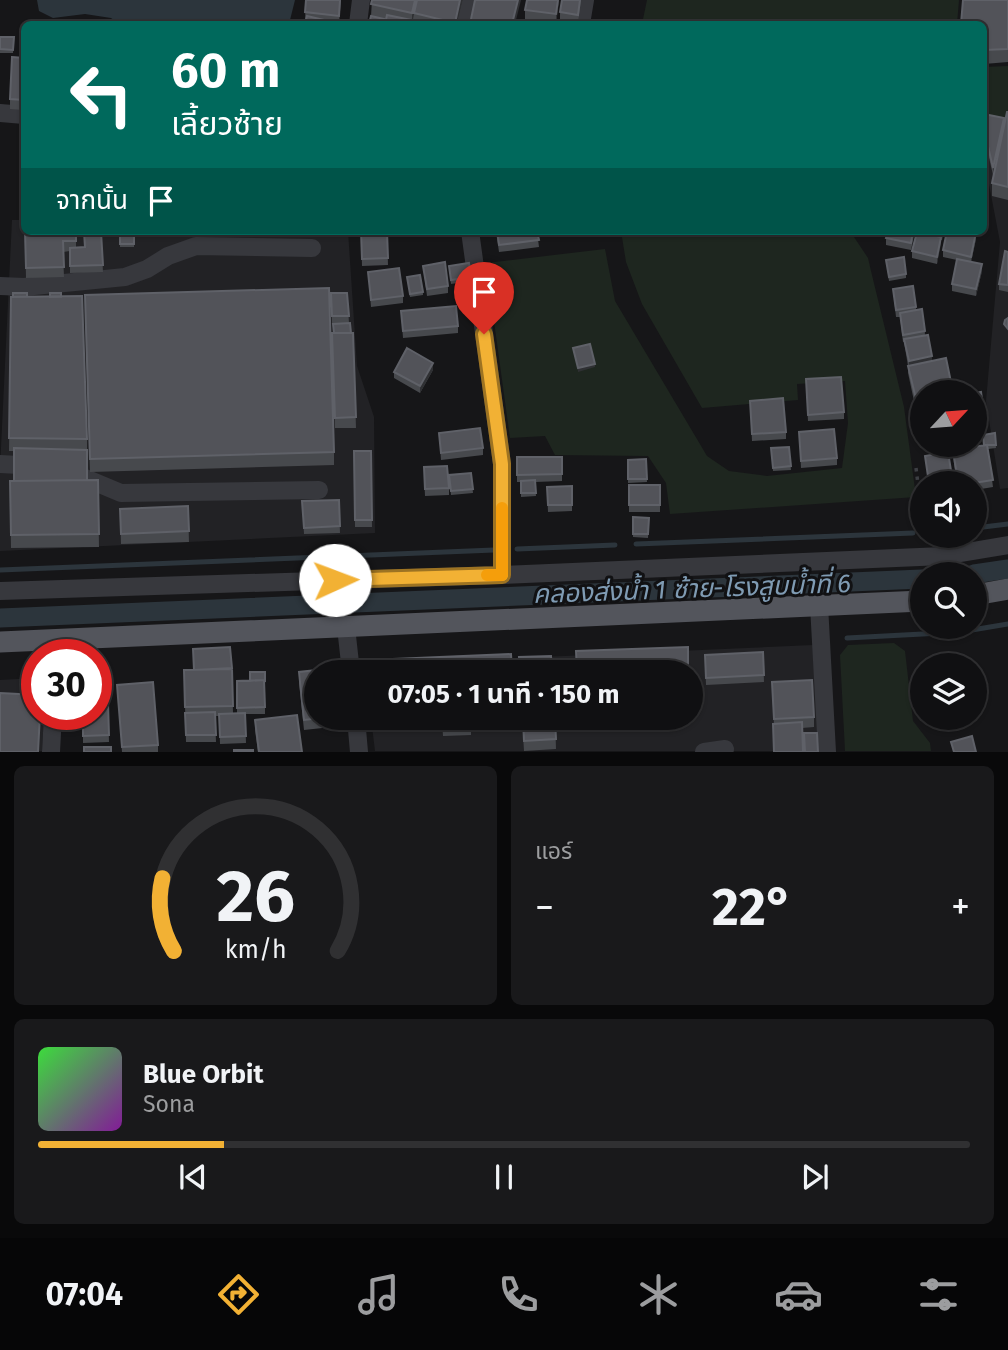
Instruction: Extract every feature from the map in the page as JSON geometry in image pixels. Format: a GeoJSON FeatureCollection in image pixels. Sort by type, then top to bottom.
{"type":"FeatureCollection","features":[{"type":"Feature","properties":{"kind":"main road"},"geometry":{"type":"LineString","coordinates":[[987,593],[1008,589]]}},
{"type":"Feature","properties":{"kind":"main road"},"geometry":{"type":"LineString","coordinates":[[112,643],[346,627],[910,601]]}},
{"type":"Feature","properties":{"kind":"main road"},"geometry":{"type":"LineString","coordinates":[[0,642],[21,644]]}},
{"type":"Feature","properties":{"kind":"street"},"geometry":{"type":"LineString","coordinates":[[358,21],[361,0]]}},
{"type":"Feature","properties":{"kind":"street"},"geometry":{"type":"LineString","coordinates":[[461,21],[466,0]]}},
{"type":"Feature","properties":{"kind":"street"},"geometry":{"type":"LineString","coordinates":[[582,21],[585,0]]}},
{"type":"Feature","properties":{"kind":"street"},"geometry":{"type":"LineString","coordinates":[[0,113],[21,115]]}},
{"type":"Feature","properties":{"kind":"street"},"geometry":{"type":"LineString","coordinates":[[471,235],[502,464],[502,575]]}},
{"type":"Feature","properties":{"kind":"street"},"geometry":{"type":"LineString","coordinates":[[0,286],[24,287],[125,277],[196,246],[312,247]]}},
{"type":"Feature","properties":{"kind":"street"},"geometry":{"type":"LineString","coordinates":[[0,464],[57,466],[121,493],[319,490]]}},
{"type":"Feature","properties":{"kind":"street"},"geometry":{"type":"LineString","coordinates":[[0,591],[502,575],[943,556],[1008,545]]}},
{"type":"Feature","properties":{"kind":"street"},"geometry":{"type":"LineString","coordinates":[[819,605],[827,751]]}},
{"type":"Feature","properties":{"kind":"street"},"geometry":{"type":"LineString","coordinates":[[346,627],[350,660]]}},
{"type":"Feature","properties":{"kind":"street"},"geometry":{"type":"LineString","coordinates":[[51,751],[52,730]]}},
{"type":"Feature","properties":{"kind":"street"},"geometry":{"type":"LineString","coordinates":[[357,730],[359,751]]}},
{"type":"Feature","properties":{"kind":"street"},"geometry":{"type":"LineString","coordinates":[[704,751],[725,750]]}},
{"type":"Feature","properties":{"kind":"shaded area"},"geometry":{"type":"Polygon","coordinates":[[[37,0],[295,0],[290,21],[115,21],[85,14],[53,18],[39,11],[37,0]]]}},
{"type":"Feature","properties":{"kind":"shaded area"},"geometry":{"type":"Polygon","coordinates":[[[647,0],[959,0],[957,21],[643,21],[647,0]]]}},
{"type":"Feature","properties":{"kind":"shaded area"},"geometry":{"type":"Polygon","coordinates":[[[1008,66],[1008,123],[987,119],[987,67],[1008,66]]]}},
{"type":"Feature","properties":{"kind":"shaded area"},"geometry":{"type":"Polygon","coordinates":[[[987,119],[1008,123],[1008,488],[1000,489],[987,407],[1000,242],[987,174],[987,119]]]}},
{"type":"Feature","properties":{"kind":"shaded area"},"geometry":{"type":"Polygon","coordinates":[[[12,220],[21,220],[21,235],[348,235],[357,366],[374,417],[375,533],[0,551],[0,468],[12,220]]]}},
{"type":"Feature","properties":{"kind":"shaded area"},"geometry":{"type":"Polygon","coordinates":[[[622,235],[853,235],[868,258],[904,407],[913,471],[910,471],[910,497],[670,514],[666,483],[648,456],[555,455],[545,436],[510,438],[486,263],[605,249],[615,301],[707,456],[729,471],[767,476],[842,468],[848,423],[845,381],[797,384],[798,400],[702,408],[642,304],[626,262],[622,235]]]}},
{"type":"Feature","properties":{"kind":"shaded area"},"geometry":{"type":"Polygon","coordinates":[[[894,643],[905,651],[910,695],[910,730],[920,730],[930,743],[931,751],[845,751],[840,655],[848,645],[894,643]]]}},
{"type":"Feature","properties":{"kind":"shaded area"},"geometry":{"type":"Polygon","coordinates":[[[813,645],[819,751],[375,751],[372,730],[703,730],[703,660],[477,660],[813,645]]]}},
{"type":"Feature","properties":{"kind":"shaded area"},"geometry":{"type":"Polygon","coordinates":[[[21,679],[21,730],[43,730],[42,751],[0,751],[0,680],[21,679]]]}},
{"type":"Feature","properties":{"kind":"building"},"geometry":{"type":"Polygon","coordinates":[[[306,0],[340,0],[339,16],[305,12],[306,0]]]}},
{"type":"Feature","properties":{"kind":"building"},"geometry":{"type":"Polygon","coordinates":[[[372,0],[415,0],[412,13],[371,4],[372,0]]]}},
{"type":"Feature","properties":{"kind":"building"},"geometry":{"type":"Polygon","coordinates":[[[417,0],[460,0],[455,21],[414,13],[417,0]]]}},
{"type":"Feature","properties":{"kind":"building"},"geometry":{"type":"Polygon","coordinates":[[[475,0],[518,0],[513,21],[471,21],[475,0]]]}},
{"type":"Feature","properties":{"kind":"building"},"geometry":{"type":"Polygon","coordinates":[[[527,0],[558,0],[556,14],[525,10],[527,0]]]}},
{"type":"Feature","properties":{"kind":"building"},"geometry":{"type":"Polygon","coordinates":[[[562,0],[580,0],[578,15],[560,12],[562,0]]]}},
{"type":"Feature","properties":{"kind":"building"},"geometry":{"type":"Polygon","coordinates":[[[963,0],[1008,0],[1008,49],[987,50],[987,21],[961,21],[963,0]]]}},
{"type":"Feature","properties":{"kind":"building"},"geometry":{"type":"Polygon","coordinates":[[[387,15],[416,21],[386,21],[387,15]]]}},
{"type":"Feature","properties":{"kind":"building"},"geometry":{"type":"Polygon","coordinates":[[[307,16],[328,21],[306,21],[307,16]]]}},
{"type":"Feature","properties":{"kind":"building"},"geometry":{"type":"Polygon","coordinates":[[[371,16],[384,19],[384,21],[370,21],[371,16]]]}},
{"type":"Feature","properties":{"kind":"building"},"geometry":{"type":"Polygon","coordinates":[[[0,37],[14,37],[13,50],[0,49],[0,37]]]}},
{"type":"Feature","properties":{"kind":"building"},"geometry":{"type":"Polygon","coordinates":[[[12,57],[21,58],[21,100],[10,99],[12,57]]]}},
{"type":"Feature","properties":{"kind":"building"},"geometry":{"type":"Polygon","coordinates":[[[1008,112],[1008,187],[992,183],[1008,112]]]}},
{"type":"Feature","properties":{"kind":"building"},"geometry":{"type":"Polygon","coordinates":[[[987,115],[1004,118],[993,168],[987,142],[987,115]]]}},
{"type":"Feature","properties":{"kind":"building"},"geometry":{"type":"Polygon","coordinates":[[[25,235],[76,235],[76,241],[63,241],[64,267],[26,268],[25,235]]]}},
{"type":"Feature","properties":{"kind":"building"},"geometry":{"type":"Polygon","coordinates":[[[84,235],[101,235],[103,265],[70,266],[70,248],[85,247],[84,235]]]}},
{"type":"Feature","properties":{"kind":"building"},"geometry":{"type":"Polygon","coordinates":[[[120,235],[134,235],[134,244],[120,244],[120,235]]]}},
{"type":"Feature","properties":{"kind":"building"},"geometry":{"type":"Polygon","coordinates":[[[361,235],[387,235],[388,258],[362,259],[361,235]]]}},
{"type":"Feature","properties":{"kind":"building"},"geometry":{"type":"Polygon","coordinates":[[[498,235],[538,235],[539,240],[499,245],[498,235]]]}},
{"type":"Feature","properties":{"kind":"building"},"geometry":{"type":"Polygon","coordinates":[[[887,235],[912,235],[911,243],[886,238],[887,235]]]}},
{"type":"Feature","properties":{"kind":"building"},"geometry":{"type":"Polygon","coordinates":[[[916,235],[941,237],[937,257],[912,251],[916,235]]]}},
{"type":"Feature","properties":{"kind":"building"},"geometry":{"type":"Polygon","coordinates":[[[946,235],[975,235],[971,257],[943,250],[946,235]]]}},
{"type":"Feature","properties":{"kind":"building"},"geometry":{"type":"Polygon","coordinates":[[[1005,251],[1008,252],[1008,285],[999,284],[1005,251]]]}},
{"type":"Feature","properties":{"kind":"building"},"geometry":{"type":"Polygon","coordinates":[[[904,257],[906,274],[889,277],[886,260],[904,257]]]}},
{"type":"Feature","properties":{"kind":"building"},"geometry":{"type":"Polygon","coordinates":[[[957,259],[982,264],[976,289],[952,284],[957,259]]]}},
{"type":"Feature","properties":{"kind":"building"},"geometry":{"type":"Polygon","coordinates":[[[445,262],[448,286],[427,289],[423,266],[445,262]]]}},
{"type":"Feature","properties":{"kind":"building"},"geometry":{"type":"Polygon","coordinates":[[[469,263],[471,277],[451,280],[449,266],[469,263]]]}},
{"type":"Feature","properties":{"kind":"building"},"geometry":{"type":"Polygon","coordinates":[[[399,268],[403,296],[371,300],[368,272],[399,268]]]}},
{"type":"Feature","properties":{"kind":"building"},"geometry":{"type":"Polygon","coordinates":[[[420,275],[423,292],[410,294],[407,277],[420,275]]]}},
{"type":"Feature","properties":{"kind":"building"},"geometry":{"type":"Polygon","coordinates":[[[913,286],[916,307],[896,310],[893,289],[913,286]]]}},
{"type":"Feature","properties":{"kind":"building"},"geometry":{"type":"Polygon","coordinates":[[[329,288],[334,452],[90,459],[85,295],[329,288]]]}},
{"type":"Feature","properties":{"kind":"building"},"geometry":{"type":"Polygon","coordinates":[[[13,293],[27,293],[27,297],[13,297],[13,293]]]}},
{"type":"Feature","properties":{"kind":"building"},"geometry":{"type":"Polygon","coordinates":[[[50,293],[61,293],[61,297],[50,297],[50,293]]]}},
{"type":"Feature","properties":{"kind":"building"},"geometry":{"type":"Polygon","coordinates":[[[331,293],[347,293],[349,316],[332,316],[331,293]]]}},
{"type":"Feature","properties":{"kind":"building"},"geometry":{"type":"Polygon","coordinates":[[[82,296],[87,439],[9,438],[11,297],[82,296]]]}},
{"type":"Feature","properties":{"kind":"building"},"geometry":{"type":"Polygon","coordinates":[[[456,306],[458,326],[403,331],[401,311],[456,306]]]}},
{"type":"Feature","properties":{"kind":"building"},"geometry":{"type":"Polygon","coordinates":[[[922,309],[925,331],[903,335],[900,313],[922,309]]]}},
{"type":"Feature","properties":{"kind":"building"},"geometry":{"type":"Polygon","coordinates":[[[350,323],[351,333],[334,333],[333,324],[350,323]]]}},
{"type":"Feature","properties":{"kind":"building"},"geometry":{"type":"Polygon","coordinates":[[[332,333],[353,333],[356,417],[335,418],[332,333]]]}},
{"type":"Feature","properties":{"kind":"building"},"geometry":{"type":"Polygon","coordinates":[[[928,335],[932,356],[909,361],[904,339],[928,335]]]}},
{"type":"Feature","properties":{"kind":"building"},"geometry":{"type":"Polygon","coordinates":[[[590,344],[595,364],[578,368],[573,348],[590,344]]]}},
{"type":"Feature","properties":{"kind":"building"},"geometry":{"type":"Polygon","coordinates":[[[407,348],[433,363],[420,386],[394,372],[407,348]]]}},
{"type":"Feature","properties":{"kind":"building"},"geometry":{"type":"Polygon","coordinates":[[[946,358],[951,380],[911,380],[908,366],[946,358]]]}},
{"type":"Feature","properties":{"kind":"building"},"geometry":{"type":"Polygon","coordinates":[[[841,377],[844,412],[808,415],[806,379],[841,377]]]}},
{"type":"Feature","properties":{"kind":"building"},"geometry":{"type":"Polygon","coordinates":[[[783,398],[786,432],[752,434],[750,401],[783,398]]]}},
{"type":"Feature","properties":{"kind":"building"},"geometry":{"type":"Polygon","coordinates":[[[480,428],[483,448],[441,453],[439,433],[480,428]]]}},
{"type":"Feature","properties":{"kind":"building"},"geometry":{"type":"Polygon","coordinates":[[[834,429],[837,458],[801,461],[799,432],[834,429]]]}},
{"type":"Feature","properties":{"kind":"building"},"geometry":{"type":"Polygon","coordinates":[[[995,433],[996,445],[987,445],[987,434],[995,433]]]}},
{"type":"Feature","properties":{"kind":"building"},"geometry":{"type":"Polygon","coordinates":[[[987,445],[993,480],[987,481],[987,471],[956,471],[954,457],[987,457],[987,445]]]}},
{"type":"Feature","properties":{"kind":"building"},"geometry":{"type":"Polygon","coordinates":[[[789,447],[791,466],[773,468],[771,448],[789,447]]]}},
{"type":"Feature","properties":{"kind":"building"},"geometry":{"type":"Polygon","coordinates":[[[14,448],[87,450],[87,480],[14,481],[14,448]]]}},
{"type":"Feature","properties":{"kind":"building"},"geometry":{"type":"Polygon","coordinates":[[[354,451],[371,451],[372,520],[355,520],[354,451]]]}},
{"type":"Feature","properties":{"kind":"building"},"geometry":{"type":"Polygon","coordinates":[[[517,457],[562,457],[562,474],[517,475],[517,457]]]}},
{"type":"Feature","properties":{"kind":"building"},"geometry":{"type":"Polygon","coordinates":[[[925,457],[949,457],[951,471],[927,471],[925,457]]]}},
{"type":"Feature","properties":{"kind":"building"},"geometry":{"type":"Polygon","coordinates":[[[646,459],[647,479],[628,479],[628,460],[646,459]]]}},
{"type":"Feature","properties":{"kind":"building"},"geometry":{"type":"Polygon","coordinates":[[[447,466],[449,488],[425,489],[424,467],[447,466]]]}},
{"type":"Feature","properties":{"kind":"building"},"geometry":{"type":"Polygon","coordinates":[[[471,473],[473,489],[451,491],[449,475],[471,473]]]}},
{"type":"Feature","properties":{"kind":"building"},"geometry":{"type":"Polygon","coordinates":[[[98,480],[99,534],[11,535],[10,481],[98,480]]]}},
{"type":"Feature","properties":{"kind":"building"},"geometry":{"type":"Polygon","coordinates":[[[535,480],[536,493],[521,493],[521,481],[535,480]]]}},
{"type":"Feature","properties":{"kind":"building"},"geometry":{"type":"Polygon","coordinates":[[[629,485],[660,485],[660,505],[629,505],[629,485]]]}},
{"type":"Feature","properties":{"kind":"building"},"geometry":{"type":"Polygon","coordinates":[[[572,486],[572,505],[548,505],[547,487],[572,486]]]}},
{"type":"Feature","properties":{"kind":"building"},"geometry":{"type":"Polygon","coordinates":[[[339,500],[340,526],[304,528],[302,501],[339,500]]]}},
{"type":"Feature","properties":{"kind":"building"},"geometry":{"type":"Polygon","coordinates":[[[188,506],[189,531],[121,534],[120,509],[188,506]]]}},
{"type":"Feature","properties":{"kind":"building"},"geometry":{"type":"Polygon","coordinates":[[[633,517],[649,518],[648,534],[633,534],[633,517]]]}},
{"type":"Feature","properties":{"kind":"building"},"geometry":{"type":"Polygon","coordinates":[[[230,647],[232,668],[194,670],[193,649],[230,647]]]}},
{"type":"Feature","properties":{"kind":"building"},"geometry":{"type":"Polygon","coordinates":[[[688,647],[688,660],[576,660],[576,651],[688,647]]]}},
{"type":"Feature","properties":{"kind":"building"},"geometry":{"type":"Polygon","coordinates":[[[763,652],[764,675],[706,678],[705,655],[763,652]]]}},
{"type":"Feature","properties":{"kind":"building"},"geometry":{"type":"Polygon","coordinates":[[[511,654],[511,660],[370,660],[511,654]]]}},
{"type":"Feature","properties":{"kind":"building"},"geometry":{"type":"Polygon","coordinates":[[[551,656],[551,660],[519,660],[519,657],[551,656]]]}},
{"type":"Feature","properties":{"kind":"building"},"geometry":{"type":"Polygon","coordinates":[[[232,669],[233,706],[185,707],[184,670],[232,669]]]}},
{"type":"Feature","properties":{"kind":"building"},"geometry":{"type":"Polygon","coordinates":[[[304,671],[304,720],[299,672],[304,671]]]}},
{"type":"Feature","properties":{"kind":"building"},"geometry":{"type":"Polygon","coordinates":[[[250,672],[265,672],[265,682],[250,681],[250,672]]]}},
{"type":"Feature","properties":{"kind":"building"},"geometry":{"type":"Polygon","coordinates":[[[264,680],[265,707],[237,708],[237,681],[264,680]]]}},
{"type":"Feature","properties":{"kind":"building"},"geometry":{"type":"Polygon","coordinates":[[[812,680],[814,717],[774,719],[772,682],[812,680]]]}},
{"type":"Feature","properties":{"kind":"building"},"geometry":{"type":"Polygon","coordinates":[[[153,682],[158,745],[122,747],[117,685],[153,682]]]}},
{"type":"Feature","properties":{"kind":"building"},"geometry":{"type":"Polygon","coordinates":[[[0,693],[21,694],[21,730],[39,730],[38,752],[0,752],[0,693]]]}},
{"type":"Feature","properties":{"kind":"building"},"geometry":{"type":"Polygon","coordinates":[[[215,712],[216,735],[186,735],[185,713],[215,712]]]}},
{"type":"Feature","properties":{"kind":"building"},"geometry":{"type":"Polygon","coordinates":[[[245,713],[246,736],[220,737],[219,714],[245,713]]]}},
{"type":"Feature","properties":{"kind":"building"},"geometry":{"type":"Polygon","coordinates":[[[297,715],[302,752],[259,752],[255,720],[297,715]]]}},
{"type":"Feature","properties":{"kind":"building"},"geometry":{"type":"Polygon","coordinates":[[[802,722],[803,752],[774,752],[773,724],[802,722]]]}},
{"type":"Feature","properties":{"kind":"building"},"geometry":{"type":"Polygon","coordinates":[[[83,730],[109,730],[109,735],[83,736],[83,730]]]}},
{"type":"Feature","properties":{"kind":"building"},"geometry":{"type":"Polygon","coordinates":[[[524,730],[556,730],[556,739],[524,741],[524,730]]]}},
{"type":"Feature","properties":{"kind":"building"},"geometry":{"type":"Polygon","coordinates":[[[804,733],[817,733],[818,752],[805,752],[804,733]]]}},
{"type":"Feature","properties":{"kind":"building"},"geometry":{"type":"Polygon","coordinates":[[[972,736],[976,752],[954,752],[951,742],[972,736]]]}},
{"type":"Feature","properties":{"kind":"building"},"geometry":{"type":"Polygon","coordinates":[[[84,747],[111,747],[111,752],[84,752],[84,747]]]}},
{"type":"Feature","properties":{"kind":"building"},"geometry":{"type":"Polygon","coordinates":[[[253,750],[253,752],[234,752],[253,750]]]}},
{"type":"Feature","properties":{"kind":"waterway"},"geometry":{"type":"LineString","coordinates":[[987,527],[1008,524]]}},
{"type":"Feature","properties":{"kind":"waterway"},"geometry":{"type":"LineString","coordinates":[[636,544],[910,533]]}},
{"type":"Feature","properties":{"kind":"waterway"},"geometry":{"type":"LineString","coordinates":[[517,549],[615,545]]}},
{"type":"Feature","properties":{"kind":"waterway"},"geometry":{"type":"LineString","coordinates":[[0,570],[494,550]]}},
{"type":"Feature","properties":{"kind":"waterway","name":"คลองส่งน้ำ 1 ซ้าย-โรงสูบน้ำที่ 6"},"geometry":{"type":"LineString","coordinates":[[987,572],[1008,569]]}},
{"type":"Feature","properties":{"kind":"waterway","name":"คลองส่งน้ำ 1 ซ้าย-โรงสูบน้ำที่ 6"},"geometry":{"type":"LineString","coordinates":[[0,618],[910,580]]}},
{"type":"Feature","properties":{"kind":"waterway"},"geometry":{"type":"LineString","coordinates":[[847,638],[960,632],[1008,624]]}},
{"type":"Feature","properties":{"kind":"slow traffic"},"geometry":{"type":"LineString","coordinates":[[487,575],[502,575],[502,508]]}},
{"type":"Feature","properties":{"kind":"route"},"geometry":{"type":"LineString","coordinates":[[335,580],[502,575],[502,464],[484,334]]}}]}
